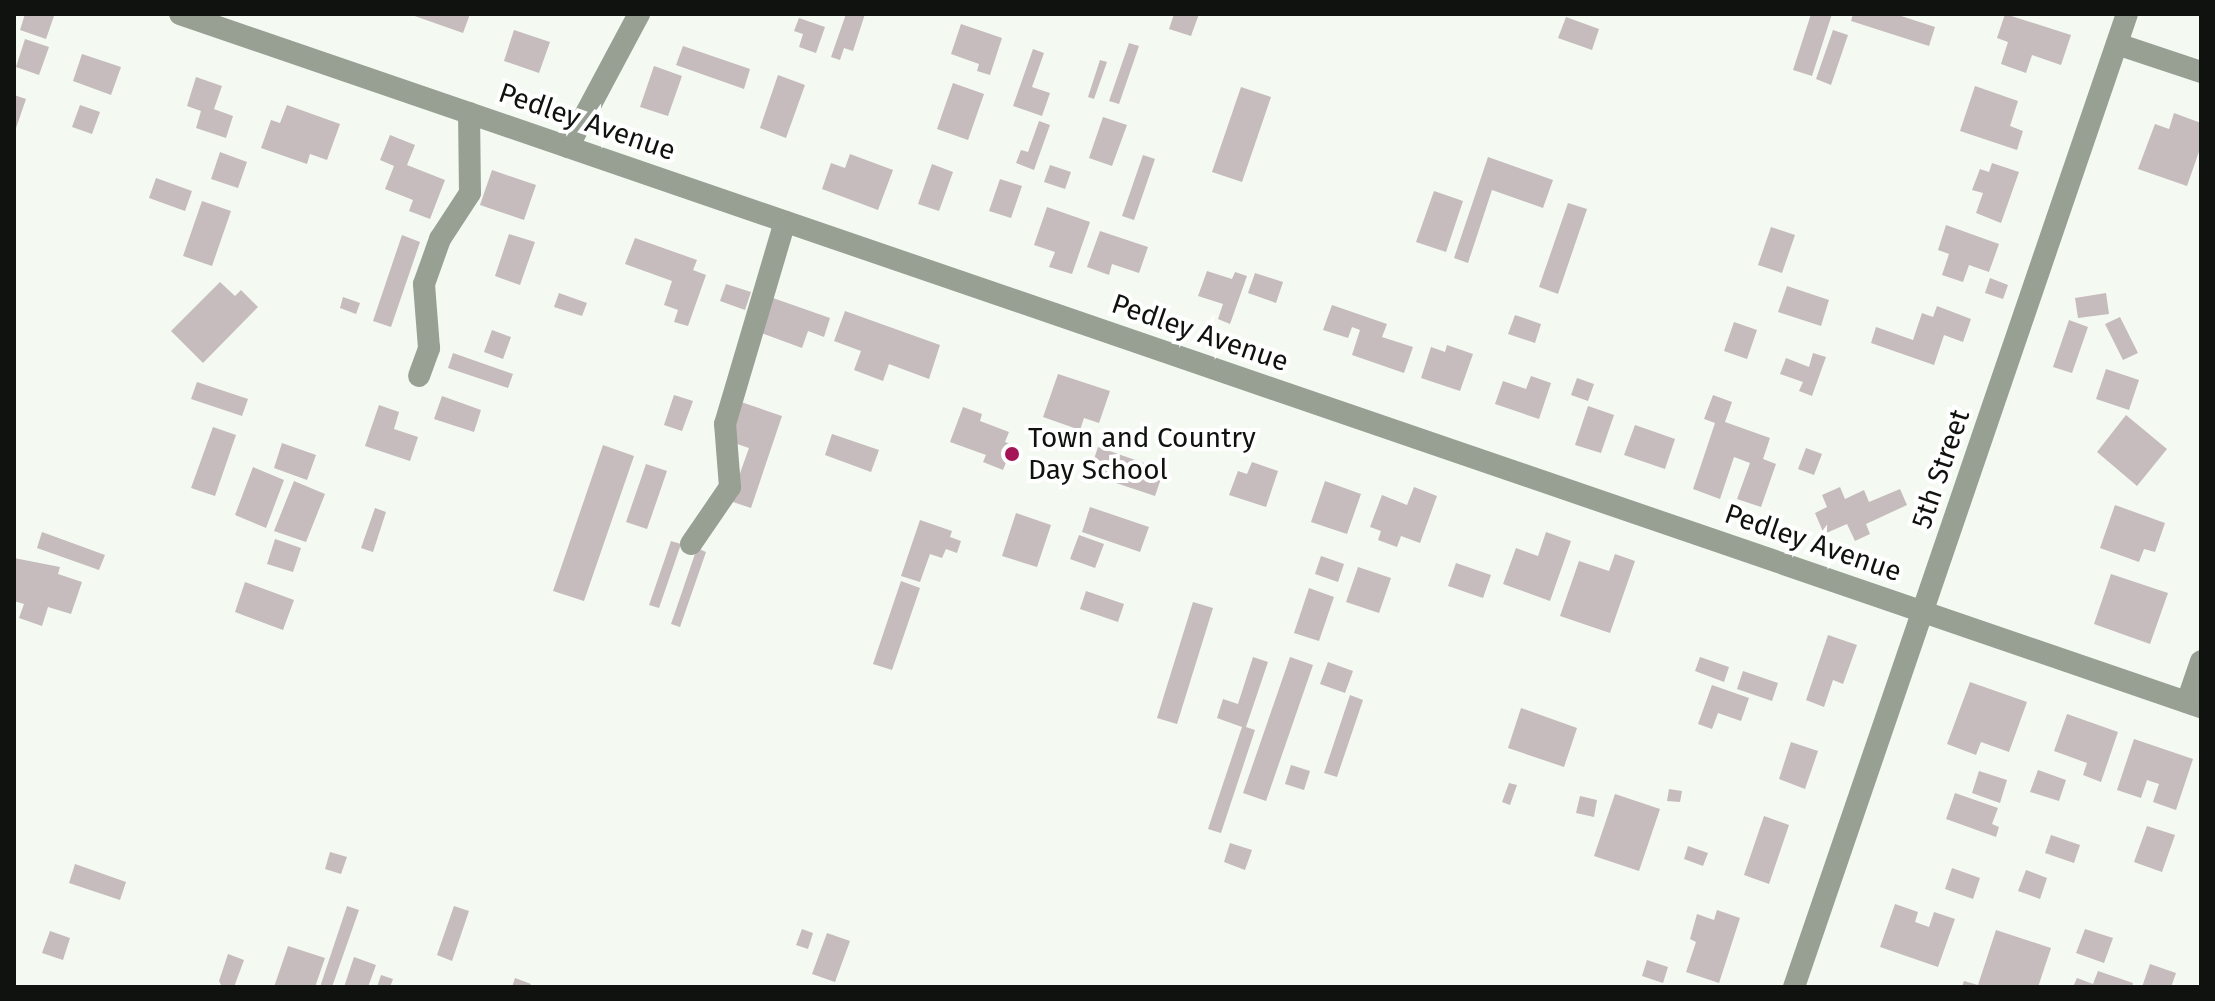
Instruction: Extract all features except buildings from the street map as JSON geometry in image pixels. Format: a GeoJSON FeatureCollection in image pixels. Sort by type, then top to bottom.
{"type":"FeatureCollection","features":[{"type":"Feature","properties":{"kind":"street","name":"Pedley Avenue"},"geometry":{"type":"LineString","coordinates":[[180,14],[2194,704]]}},
{"type":"Feature","properties":{"kind":"street"},"geometry":{"type":"LineString","coordinates":[[568,147],[639,14]]}},
{"type":"Feature","properties":{"kind":"street","name":"5th Street"},"geometry":{"type":"LineString","coordinates":[[1794,987],[2127,14]]}},
{"type":"Feature","properties":{"kind":"street"},"geometry":{"type":"LineString","coordinates":[[2117,44],[2201,72]]}},
{"type":"Feature","properties":{"kind":"street"},"geometry":{"type":"LineString","coordinates":[[419,376],[429,348],[424,284],[440,239],[470,193],[469,113]]}},
{"type":"Feature","properties":{"kind":"street"},"geometry":{"type":"LineString","coordinates":[[691,544],[730,487],[725,424],[785,222]]}},
{"type":"Feature","properties":{"kind":"street"},"geometry":{"type":"LineString","coordinates":[[2194,704],[2201,661]]}},
{"type":"Feature","properties":{"kind":"place","name":"Town and Country Day School"},"geometry":{"type":"Point","coordinates":[1012,454]}}]}
